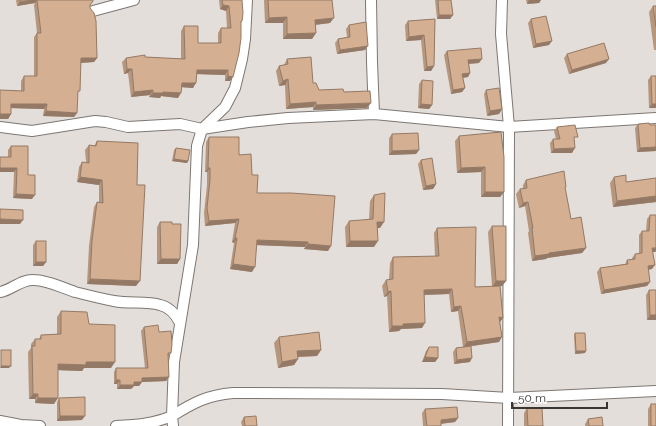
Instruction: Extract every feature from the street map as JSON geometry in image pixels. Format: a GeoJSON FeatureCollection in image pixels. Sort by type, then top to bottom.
{"type":"FeatureCollection","features":[{"type":"Feature","properties":{"kind":"street"},"geometry":{"type":"LineString","coordinates":[[93,11],[134,0]]}},
{"type":"Feature","properties":{"kind":"street"},"geometry":{"type":"LineString","coordinates":[[172,421],[174,362],[193,245],[197,146],[202,128],[225,107],[234,88],[242,59],[245,39],[247,0]]}},
{"type":"Feature","properties":{"kind":"street"},"geometry":{"type":"LineString","coordinates":[[371,0],[374,114]]}},
{"type":"Feature","properties":{"kind":"street"},"geometry":{"type":"LineString","coordinates":[[502,0],[501,34],[509,127],[508,426]]}},
{"type":"Feature","properties":{"kind":"street"},"geometry":{"type":"LineString","coordinates":[[0,127],[32,131],[95,121],[128,127],[180,124],[202,128],[288,118],[374,114],[509,127],[656,118]]}},
{"type":"Feature","properties":{"kind":"street"},"geometry":{"type":"LineString","coordinates":[[0,292],[14,287],[21,282],[36,280],[78,293],[114,301],[133,304],[161,304],[176,315],[180,323]]}},
{"type":"Feature","properties":{"kind":"street"},"geometry":{"type":"LineString","coordinates":[[116,426],[172,421],[204,398],[217,394],[442,394],[509,398],[656,392]]}},
{"type":"Feature","properties":{"kind":"street"},"geometry":{"type":"LineString","coordinates":[[0,421],[21,425],[40,426]]}},
{"type":"Feature","properties":{"kind":"building"},"geometry":{"type":"Polygon","coordinates":[[[20,0],[32,0],[20,2],[20,0]]]}},
{"type":"Feature","properties":{"kind":"building"},"geometry":{"type":"Polygon","coordinates":[[[37,0],[93,0],[90,8],[94,13],[96,21],[97,58],[81,58],[80,91],[78,91],[77,113],[46,111],[47,104],[11,104],[11,114],[0,114],[0,90],[24,91],[24,76],[37,76],[37,33],[41,33],[37,0]]]}},
{"type":"Feature","properties":{"kind":"building"},"geometry":{"type":"Polygon","coordinates":[[[222,0],[242,0],[243,13],[241,21],[241,38],[233,77],[228,76],[228,70],[197,70],[196,83],[182,83],[181,93],[153,93],[153,90],[134,92],[132,69],[127,69],[126,58],[145,55],[145,57],[185,59],[184,26],[198,26],[198,43],[221,43],[221,28],[231,28],[229,6],[223,5],[222,0]]]}},
{"type":"Feature","properties":{"kind":"building"},"geometry":{"type":"Polygon","coordinates":[[[268,0],[332,0],[334,18],[315,20],[316,33],[287,34],[287,17],[269,18],[268,0]]]}},
{"type":"Feature","properties":{"kind":"building"},"geometry":{"type":"Polygon","coordinates":[[[438,0],[451,0],[453,15],[439,15],[438,0]]]}},
{"type":"Feature","properties":{"kind":"building"},"geometry":{"type":"Polygon","coordinates":[[[653,6],[656,6],[656,27],[653,6]]]}},
{"type":"Feature","properties":{"kind":"building"},"geometry":{"type":"Polygon","coordinates":[[[546,16],[552,41],[536,44],[531,19],[546,16]]]}},
{"type":"Feature","properties":{"kind":"building"},"geometry":{"type":"Polygon","coordinates":[[[435,19],[434,66],[427,67],[424,35],[409,37],[408,21],[435,19]]]}},
{"type":"Feature","properties":{"kind":"building"},"geometry":{"type":"Polygon","coordinates":[[[366,22],[368,46],[340,50],[338,39],[350,37],[349,25],[366,22]]]}},
{"type":"Feature","properties":{"kind":"building"},"geometry":{"type":"Polygon","coordinates":[[[604,43],[609,59],[572,70],[567,54],[604,43]]]}},
{"type":"Feature","properties":{"kind":"building"},"geometry":{"type":"Polygon","coordinates":[[[481,48],[482,59],[468,60],[470,73],[462,74],[465,88],[453,90],[447,51],[481,48]]]}},
{"type":"Feature","properties":{"kind":"building"},"geometry":{"type":"Polygon","coordinates":[[[311,57],[313,83],[316,83],[319,90],[343,89],[344,92],[370,91],[371,103],[316,105],[316,102],[290,104],[288,79],[283,81],[279,66],[288,64],[287,59],[311,57]]]}},
{"type":"Feature","properties":{"kind":"building"},"geometry":{"type":"Polygon","coordinates":[[[651,76],[656,76],[656,104],[652,104],[651,76]]]}},
{"type":"Feature","properties":{"kind":"building"},"geometry":{"type":"Polygon","coordinates":[[[422,80],[433,81],[432,105],[421,104],[422,80]]]}},
{"type":"Feature","properties":{"kind":"building"},"geometry":{"type":"Polygon","coordinates":[[[499,88],[502,109],[490,111],[486,90],[499,88]]]}},
{"type":"Feature","properties":{"kind":"building"},"geometry":{"type":"Polygon","coordinates":[[[649,123],[650,125],[656,125],[656,147],[640,148],[638,124],[649,123]]]}},
{"type":"Feature","properties":{"kind":"building"},"geometry":{"type":"Polygon","coordinates":[[[575,125],[578,137],[574,137],[575,148],[554,149],[553,139],[560,139],[557,127],[575,125]]]}},
{"type":"Feature","properties":{"kind":"building"},"geometry":{"type":"Polygon","coordinates":[[[501,132],[504,157],[504,192],[485,192],[485,167],[461,168],[459,136],[501,132]]]}},
{"type":"Feature","properties":{"kind":"building"},"geometry":{"type":"Polygon","coordinates":[[[418,133],[419,150],[392,151],[392,134],[418,133]]]}},
{"type":"Feature","properties":{"kind":"building"},"geometry":{"type":"Polygon","coordinates":[[[209,137],[239,137],[239,155],[251,154],[252,175],[258,175],[257,193],[291,193],[335,196],[331,246],[308,244],[308,242],[257,240],[255,267],[233,264],[237,238],[235,238],[239,219],[209,221],[207,208],[210,180],[210,168],[208,168],[209,137]]]}},
{"type":"Feature","properties":{"kind":"building"},"geometry":{"type":"Polygon","coordinates":[[[97,141],[138,143],[137,185],[145,185],[140,281],[90,279],[92,241],[97,202],[103,203],[102,180],[80,177],[82,162],[89,163],[89,145],[96,146],[97,141]]]}},
{"type":"Feature","properties":{"kind":"building"},"geometry":{"type":"Polygon","coordinates":[[[11,146],[28,146],[28,175],[35,175],[35,195],[16,194],[17,168],[0,168],[0,157],[11,157],[11,146]]]}},
{"type":"Feature","properties":{"kind":"building"},"geometry":{"type":"Polygon","coordinates":[[[176,148],[190,150],[188,161],[174,159],[176,148]]]}},
{"type":"Feature","properties":{"kind":"building"},"geometry":{"type":"Polygon","coordinates":[[[432,158],[436,184],[426,186],[421,160],[432,158]]]}},
{"type":"Feature","properties":{"kind":"building"},"geometry":{"type":"Polygon","coordinates":[[[564,171],[565,187],[571,219],[581,217],[586,248],[535,256],[533,228],[528,202],[523,203],[520,189],[527,188],[526,180],[564,171]]]}},
{"type":"Feature","properties":{"kind":"building"},"geometry":{"type":"Polygon","coordinates":[[[626,175],[626,182],[656,178],[656,196],[617,201],[614,177],[626,175]]]}},
{"type":"Feature","properties":{"kind":"building"},"geometry":{"type":"Polygon","coordinates":[[[385,193],[384,222],[377,222],[378,241],[350,241],[349,221],[373,219],[374,195],[385,193]]]}},
{"type":"Feature","properties":{"kind":"building"},"geometry":{"type":"Polygon","coordinates":[[[0,209],[23,210],[23,220],[0,219],[0,209]]]}},
{"type":"Feature","properties":{"kind":"building"},"geometry":{"type":"Polygon","coordinates":[[[650,215],[656,215],[656,248],[652,248],[655,265],[648,266],[650,282],[604,290],[600,268],[628,264],[627,260],[635,259],[635,254],[642,253],[642,231],[649,231],[650,215]]]}},
{"type":"Feature","properties":{"kind":"building"},"geometry":{"type":"Polygon","coordinates":[[[160,222],[181,224],[180,259],[161,259],[160,222]]]}},
{"type":"Feature","properties":{"kind":"building"},"geometry":{"type":"Polygon","coordinates":[[[492,226],[506,226],[506,281],[496,281],[492,226]]]}},
{"type":"Feature","properties":{"kind":"building"},"geometry":{"type":"Polygon","coordinates":[[[476,227],[475,287],[500,286],[503,318],[499,317],[502,337],[467,342],[461,306],[454,307],[452,289],[424,290],[425,323],[392,326],[391,291],[388,292],[386,280],[393,279],[393,257],[439,256],[437,228],[476,227]]]}},
{"type":"Feature","properties":{"kind":"building"},"geometry":{"type":"Polygon","coordinates":[[[36,241],[46,241],[46,262],[36,262],[36,241]]]}},
{"type":"Feature","properties":{"kind":"building"},"geometry":{"type":"Polygon","coordinates":[[[649,290],[656,290],[656,315],[650,315],[649,290]]]}},
{"type":"Feature","properties":{"kind":"building"},"geometry":{"type":"Polygon","coordinates":[[[61,311],[87,312],[89,324],[115,325],[115,362],[86,362],[86,365],[58,364],[58,398],[38,398],[38,394],[33,394],[32,346],[35,346],[35,339],[41,339],[41,335],[61,334],[61,311]]]}},
{"type":"Feature","properties":{"kind":"building"},"geometry":{"type":"Polygon","coordinates":[[[158,325],[159,332],[171,331],[171,353],[168,353],[169,377],[142,378],[142,382],[134,382],[134,385],[120,385],[120,380],[116,380],[116,368],[148,368],[144,327],[158,325]]]}},
{"type":"Feature","properties":{"kind":"building"},"geometry":{"type":"Polygon","coordinates":[[[319,332],[321,350],[297,351],[298,359],[282,362],[279,337],[319,332]]]}},
{"type":"Feature","properties":{"kind":"building"},"geometry":{"type":"Polygon","coordinates":[[[575,333],[585,333],[586,351],[576,351],[575,333]]]}},
{"type":"Feature","properties":{"kind":"building"},"geometry":{"type":"Polygon","coordinates":[[[471,346],[472,358],[457,360],[456,348],[471,346]]]}},
{"type":"Feature","properties":{"kind":"building"},"geometry":{"type":"Polygon","coordinates":[[[429,347],[438,347],[438,358],[425,357],[429,347]]]}},
{"type":"Feature","properties":{"kind":"building"},"geometry":{"type":"Polygon","coordinates":[[[1,350],[11,350],[11,366],[1,366],[1,350]]]}},
{"type":"Feature","properties":{"kind":"building"},"geometry":{"type":"Polygon","coordinates":[[[85,397],[85,416],[60,416],[59,398],[85,397]]]}},
{"type":"Feature","properties":{"kind":"building"},"geometry":{"type":"Polygon","coordinates":[[[651,404],[656,404],[656,426],[651,426],[651,404]]]}},
{"type":"Feature","properties":{"kind":"building"},"geometry":{"type":"Polygon","coordinates":[[[457,407],[458,418],[441,420],[441,426],[427,426],[425,409],[457,407]]]}},
{"type":"Feature","properties":{"kind":"building"},"geometry":{"type":"Polygon","coordinates":[[[527,408],[542,408],[543,426],[528,426],[527,408]]]}},
{"type":"Feature","properties":{"kind":"building"},"geometry":{"type":"Polygon","coordinates":[[[256,416],[257,426],[245,426],[244,417],[256,416]]]}},
{"type":"Feature","properties":{"kind":"building"},"geometry":{"type":"Polygon","coordinates":[[[602,417],[603,426],[589,426],[588,419],[602,417]]]}}]}
